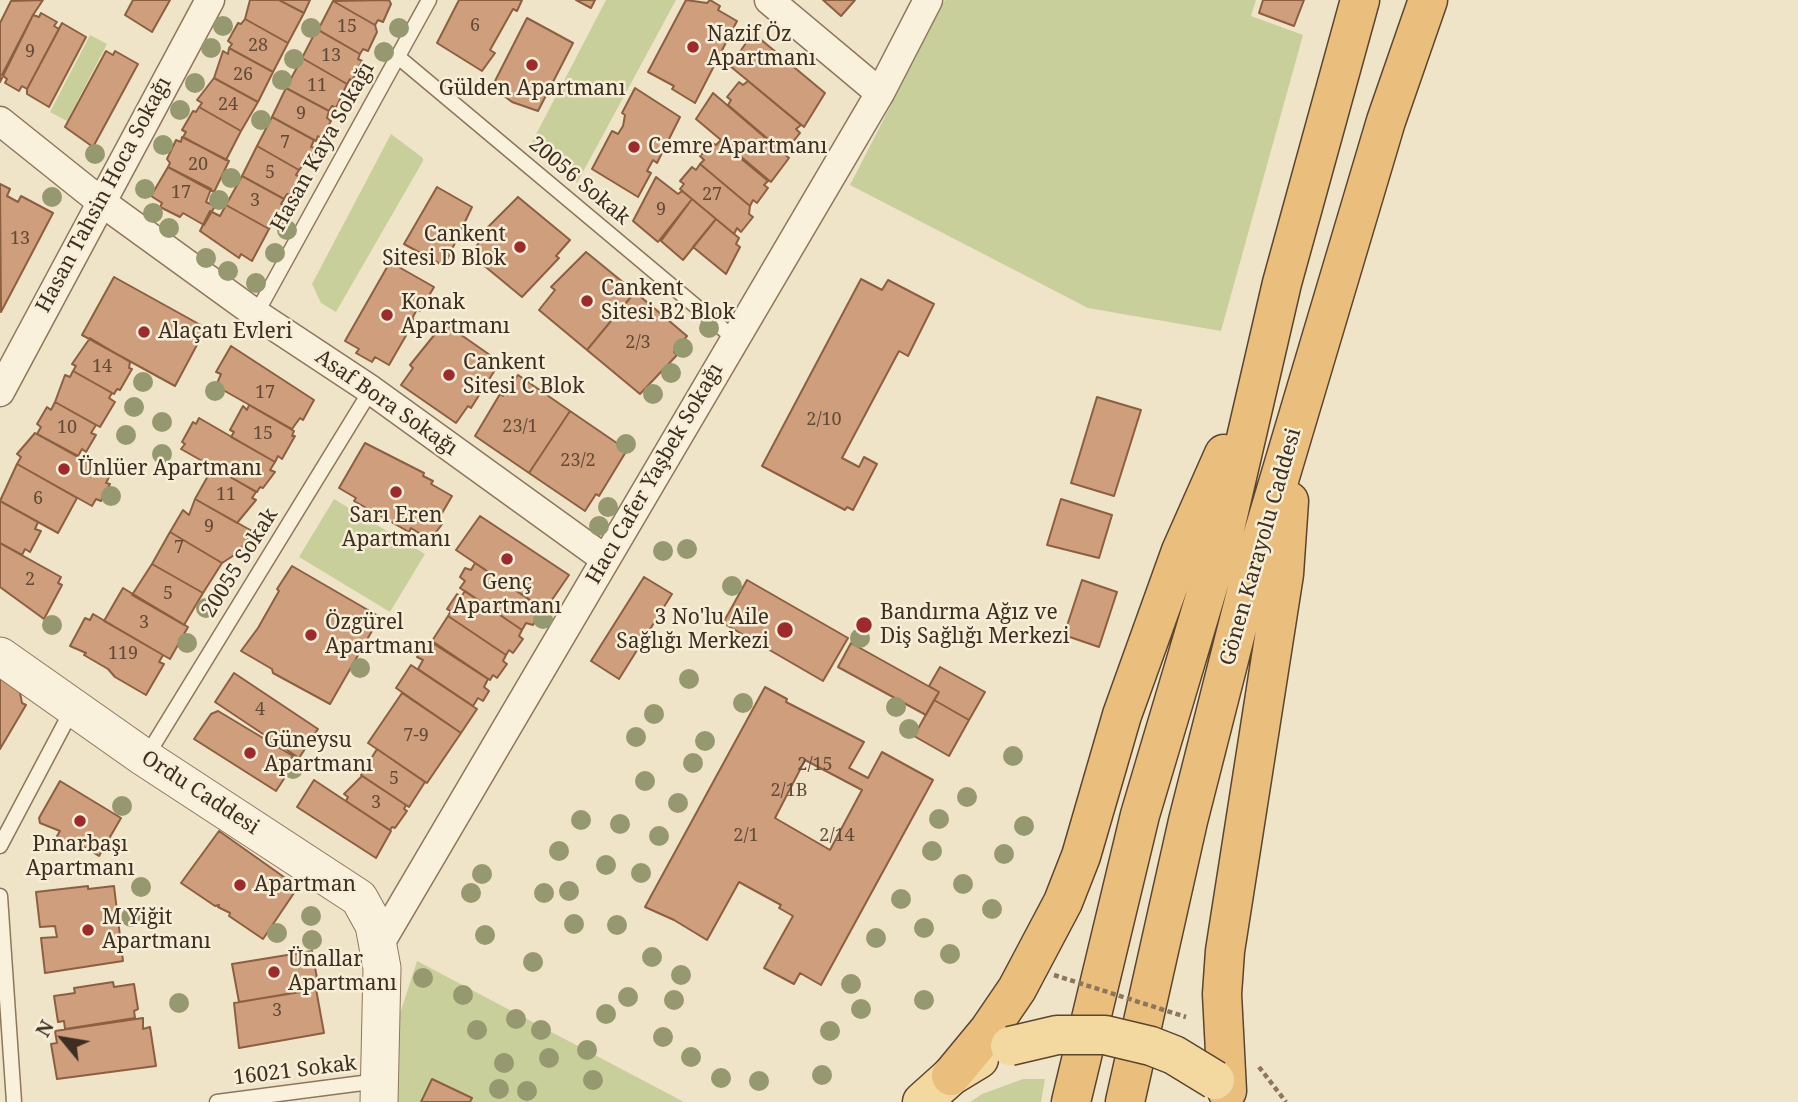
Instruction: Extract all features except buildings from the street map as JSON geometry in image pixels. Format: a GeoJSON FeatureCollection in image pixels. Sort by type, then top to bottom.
{"type":"FeatureCollection","features":[{"type":"Feature","properties":{"kind":"highway","name":"Gönen Karayolu Caddesi"},"geometry":{"type":"LineString","coordinates":[[1071,1102],[1140,815],[1224,533],[1258,378],[1360,0]]}},
{"type":"Feature","properties":{"kind":"highway","name":"Gönen Karayolu Caddesi"},"geometry":{"type":"LineString","coordinates":[[1125,1102],[1191,808],[1249,581],[1386,121],[1428,0]]}},
{"type":"Feature","properties":{"kind":"highway"},"geometry":{"type":"LineString","coordinates":[[951,1076],[989,1030],[1017,989],[1063,902],[1081,856],[1122,715],[1181,551],[1258,378]]}},
{"type":"Feature","properties":{"kind":"highway"},"geometry":{"type":"LineString","coordinates":[[1227,1091],[1223,994],[1225,951],[1284,574],[1295,426]]}},
{"type":"Feature","properties":{"kind":"main road"},"geometry":{"type":"LineString","coordinates":[[922,1102],[951,1076],[1010,1045],[1057,1035],[1105,1035],[1151,1046],[1174,1055],[1227,1091]]}},
{"type":"Feature","properties":{"kind":"street","name":"Hasan Tahsin Hoca Sokağı"},"geometry":{"type":"LineString","coordinates":[[0,391],[210,0]]}},
{"type":"Feature","properties":{"kind":"street"},"geometry":{"type":"LineString","coordinates":[[769,0],[880,93]]}},
{"type":"Feature","properties":{"kind":"street","name":"Hacı Cafer Yaşbek Sokağı"},"geometry":{"type":"LineString","coordinates":[[379,945],[880,93],[928,0]]}},
{"type":"Feature","properties":{"kind":"street","name":"Asaf Bora Sokağı"},"geometry":{"type":"LineString","coordinates":[[0,121],[100,201],[256,314],[371,390],[605,559]]}},
{"type":"Feature","properties":{"kind":"street","name":"Ordu Caddesi"},"geometry":{"type":"LineString","coordinates":[[0,656],[145,758],[349,889],[367,910],[379,945],[383,1007],[378,1092]]}},
{"type":"Feature","properties":{"kind":"lane","name":"Hasan Kaya Sokağı"},"geometry":{"type":"LineString","coordinates":[[256,314],[429,0]]}},
{"type":"Feature","properties":{"kind":"lane","name":"20056 Sokak"},"geometry":{"type":"LineString","coordinates":[[397,56],[735,339]]}},
{"type":"Feature","properties":{"kind":"lane","name":"20055 Sokak"},"geometry":{"type":"LineString","coordinates":[[145,758],[371,390]]}},
{"type":"Feature","properties":{"kind":"lane"},"geometry":{"type":"LineString","coordinates":[[0,846],[74,708]]}},
{"type":"Feature","properties":{"kind":"lane"},"geometry":{"type":"LineString","coordinates":[[0,896],[14,1102]]}},
{"type":"Feature","properties":{"kind":"lane","name":"16021 Sokak"},"geometry":{"type":"LineString","coordinates":[[217,1102],[378,1092]]}},
{"type":"Feature","properties":{"kind":"path"},"geometry":{"type":"LineString","coordinates":[[1054,975],[1186,1017]]}},
{"type":"Feature","properties":{"kind":"green space"},"geometry":{"type":"Polygon","coordinates":[[[606,0],[676,0],[577,183],[530,146],[606,0]]]}},
{"type":"Feature","properties":{"kind":"green space"},"geometry":{"type":"Polygon","coordinates":[[[945,0],[1256,0],[1251,16],[1303,35],[1221,331],[1088,308],[850,185],[945,0]]]}},
{"type":"Feature","properties":{"kind":"green space"},"geometry":{"type":"Polygon","coordinates":[[[90,35],[107,44],[67,121],[50,112],[90,35]]]}},
{"type":"Feature","properties":{"kind":"green space"},"geometry":{"type":"Polygon","coordinates":[[[391,134],[423,158],[423,161],[336,312],[321,303],[312,284],[391,134]]]}},
{"type":"Feature","properties":{"kind":"green space"},"geometry":{"type":"Polygon","coordinates":[[[334,499],[425,554],[390,612],[299,557],[334,499]]]}},
{"type":"Feature","properties":{"kind":"green space"},"geometry":{"type":"Polygon","coordinates":[[[417,961],[684,1102],[391,1102],[396,1026],[417,961]]]}},
{"type":"Feature","properties":{"kind":"green space"},"geometry":{"type":"Polygon","coordinates":[[[1023,1079],[1045,1079],[1041,1102],[970,1102],[982,1094],[1023,1079]]]}},
{"type":"Feature","properties":{"kind":"place","name":"Nazif Öz Apartmanı"},"geometry":{"type":"Point","coordinates":[693,47]}},
{"type":"Feature","properties":{"kind":"place","name":"Gülden Apartmanı"},"geometry":{"type":"Point","coordinates":[532,65]}},
{"type":"Feature","properties":{"kind":"place","name":"Cemre Apartmanı"},"geometry":{"type":"Point","coordinates":[634,147]}},
{"type":"Feature","properties":{"kind":"place","name":"Cankent Sitesi D Blok"},"geometry":{"type":"Point","coordinates":[520,247]}},
{"type":"Feature","properties":{"kind":"place","name":"Cankent Sitesi B2 Blok"},"geometry":{"type":"Point","coordinates":[587,301]}},
{"type":"Feature","properties":{"kind":"place","name":"Konak Apartmanı"},"geometry":{"type":"Point","coordinates":[387,315]}},
{"type":"Feature","properties":{"kind":"place","name":"Alaçatı Evleri"},"geometry":{"type":"Point","coordinates":[144,332]}},
{"type":"Feature","properties":{"kind":"place","name":"Cankent Sitesi C Blok"},"geometry":{"type":"Point","coordinates":[449,375]}},
{"type":"Feature","properties":{"kind":"place","name":"Ünlüer Apartmanı"},"geometry":{"type":"Point","coordinates":[64,469]}},
{"type":"Feature","properties":{"kind":"place","name":"Sarı Eren Apartmanı"},"geometry":{"type":"Point","coordinates":[396,492]}},
{"type":"Feature","properties":{"kind":"place","name":"Genç Apartmanı"},"geometry":{"type":"Point","coordinates":[507,559]}},
{"type":"Feature","properties":{"kind":"place","name":"Bandırma Ağız ve Diş Sağlığı Merkezi"},"geometry":{"type":"Point","coordinates":[864,625]}},
{"type":"Feature","properties":{"kind":"place","name":"3 No'lu Aile Sağlığı Merkezi"},"geometry":{"type":"Point","coordinates":[785,630]}},
{"type":"Feature","properties":{"kind":"place","name":"Özgürel Apartmanı"},"geometry":{"type":"Point","coordinates":[311,635]}},
{"type":"Feature","properties":{"kind":"place","name":"Güneysu Apartmanı"},"geometry":{"type":"Point","coordinates":[250,753]}},
{"type":"Feature","properties":{"kind":"place","name":"Pınarbaşı Apartmanı"},"geometry":{"type":"Point","coordinates":[80,821]}},
{"type":"Feature","properties":{"kind":"place","name":"Apartman"},"geometry":{"type":"Point","coordinates":[240,885]}},
{"type":"Feature","properties":{"kind":"place","name":"M Yiğit Apartmanı"},"geometry":{"type":"Point","coordinates":[88,930]}},
{"type":"Feature","properties":{"kind":"place","name":"Ünallar Apartmanı"},"geometry":{"type":"Point","coordinates":[274,972]}}]}
